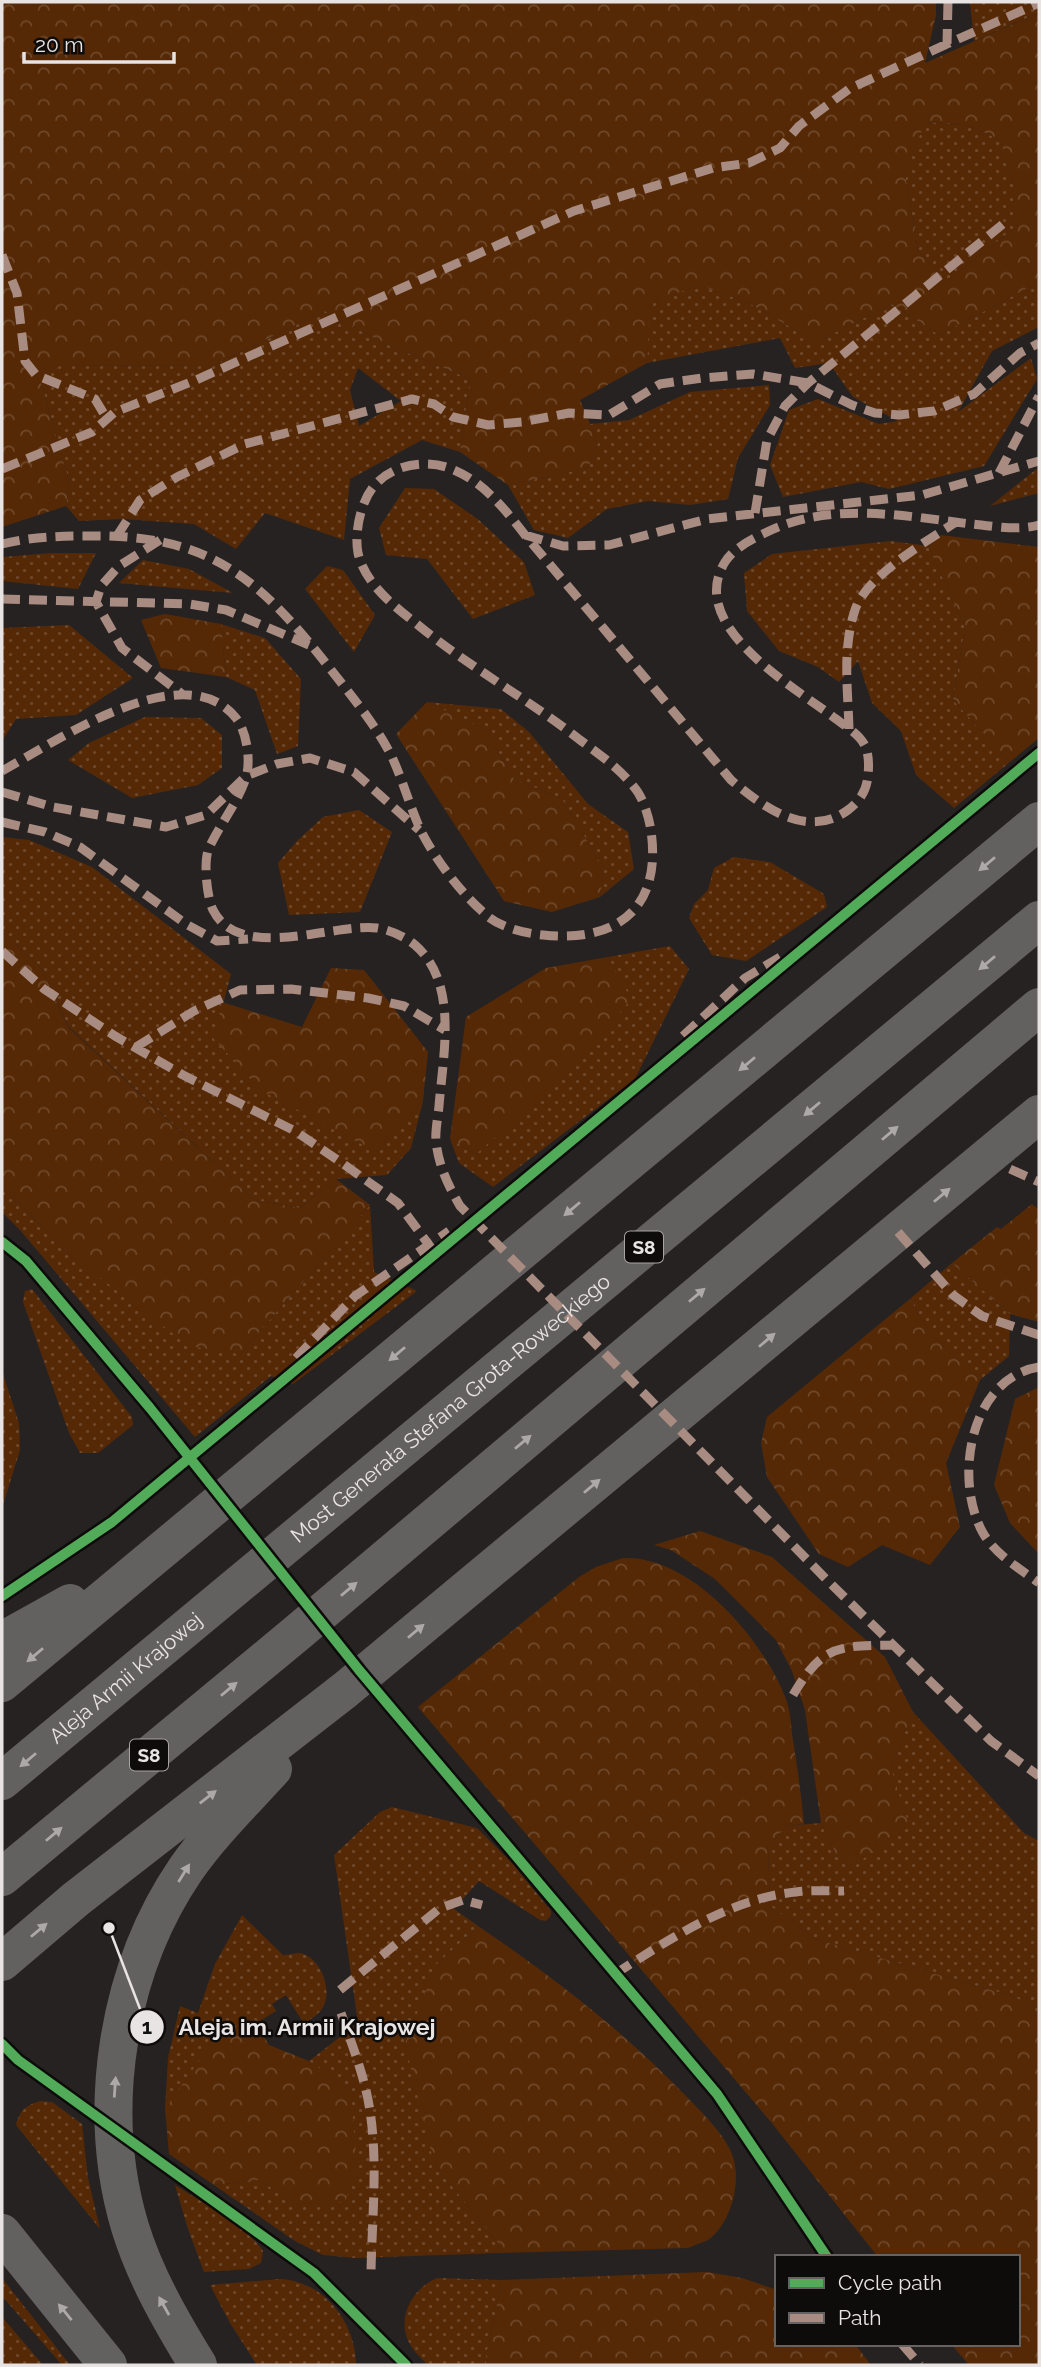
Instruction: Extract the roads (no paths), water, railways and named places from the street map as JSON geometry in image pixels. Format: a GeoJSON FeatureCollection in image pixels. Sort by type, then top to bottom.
{"type":"FeatureCollection","features":[{"type":"Feature","properties":{"kind":"highway"},"geometry":{"type":"LineString","coordinates":[[2,1683],[1039,821]]}},
{"type":"Feature","properties":{"kind":"highway","name":"Most Generała Stefana Grota-Roweckiego"},"geometry":{"type":"LineString","coordinates":[[250,1575],[1039,920]]}},
{"type":"Feature","properties":{"kind":"highway","name":"S8"},"geometry":{"type":"LineString","coordinates":[[2,1877],[297,1633],[1039,1007]]}},
{"type":"Feature","properties":{"kind":"highway"},"geometry":{"type":"LineString","coordinates":[[2,1962],[76,1899],[345,1690],[1039,1114]]}},
{"type":"Feature","properties":{"kind":"highway"},"geometry":{"type":"LineString","coordinates":[[2,1641],[76,1600],[201,1517]]}},
{"type":"Feature","properties":{"kind":"highway","name":"Aleja Armii Krajowej"},"geometry":{"type":"LineString","coordinates":[[2,1781],[250,1575]]}},
{"type":"Feature","properties":{"kind":"highway"},"geometry":{"type":"LineString","coordinates":[[198,2365],[152,2284],[130,2226],[118,2164],[114,2104],[118,2048],[130,1993],[147,1941],[184,1871],[204,1844],[345,1690]]}},
{"type":"Feature","properties":{"kind":"highway"},"geometry":{"type":"LineString","coordinates":[[2,2233],[108,2365]]}},
{"type":"Feature","properties":{"kind":"place","name":"Aleja im. Armii Krajowej"},"geometry":{"type":"Point","coordinates":[109,1928]}}]}
